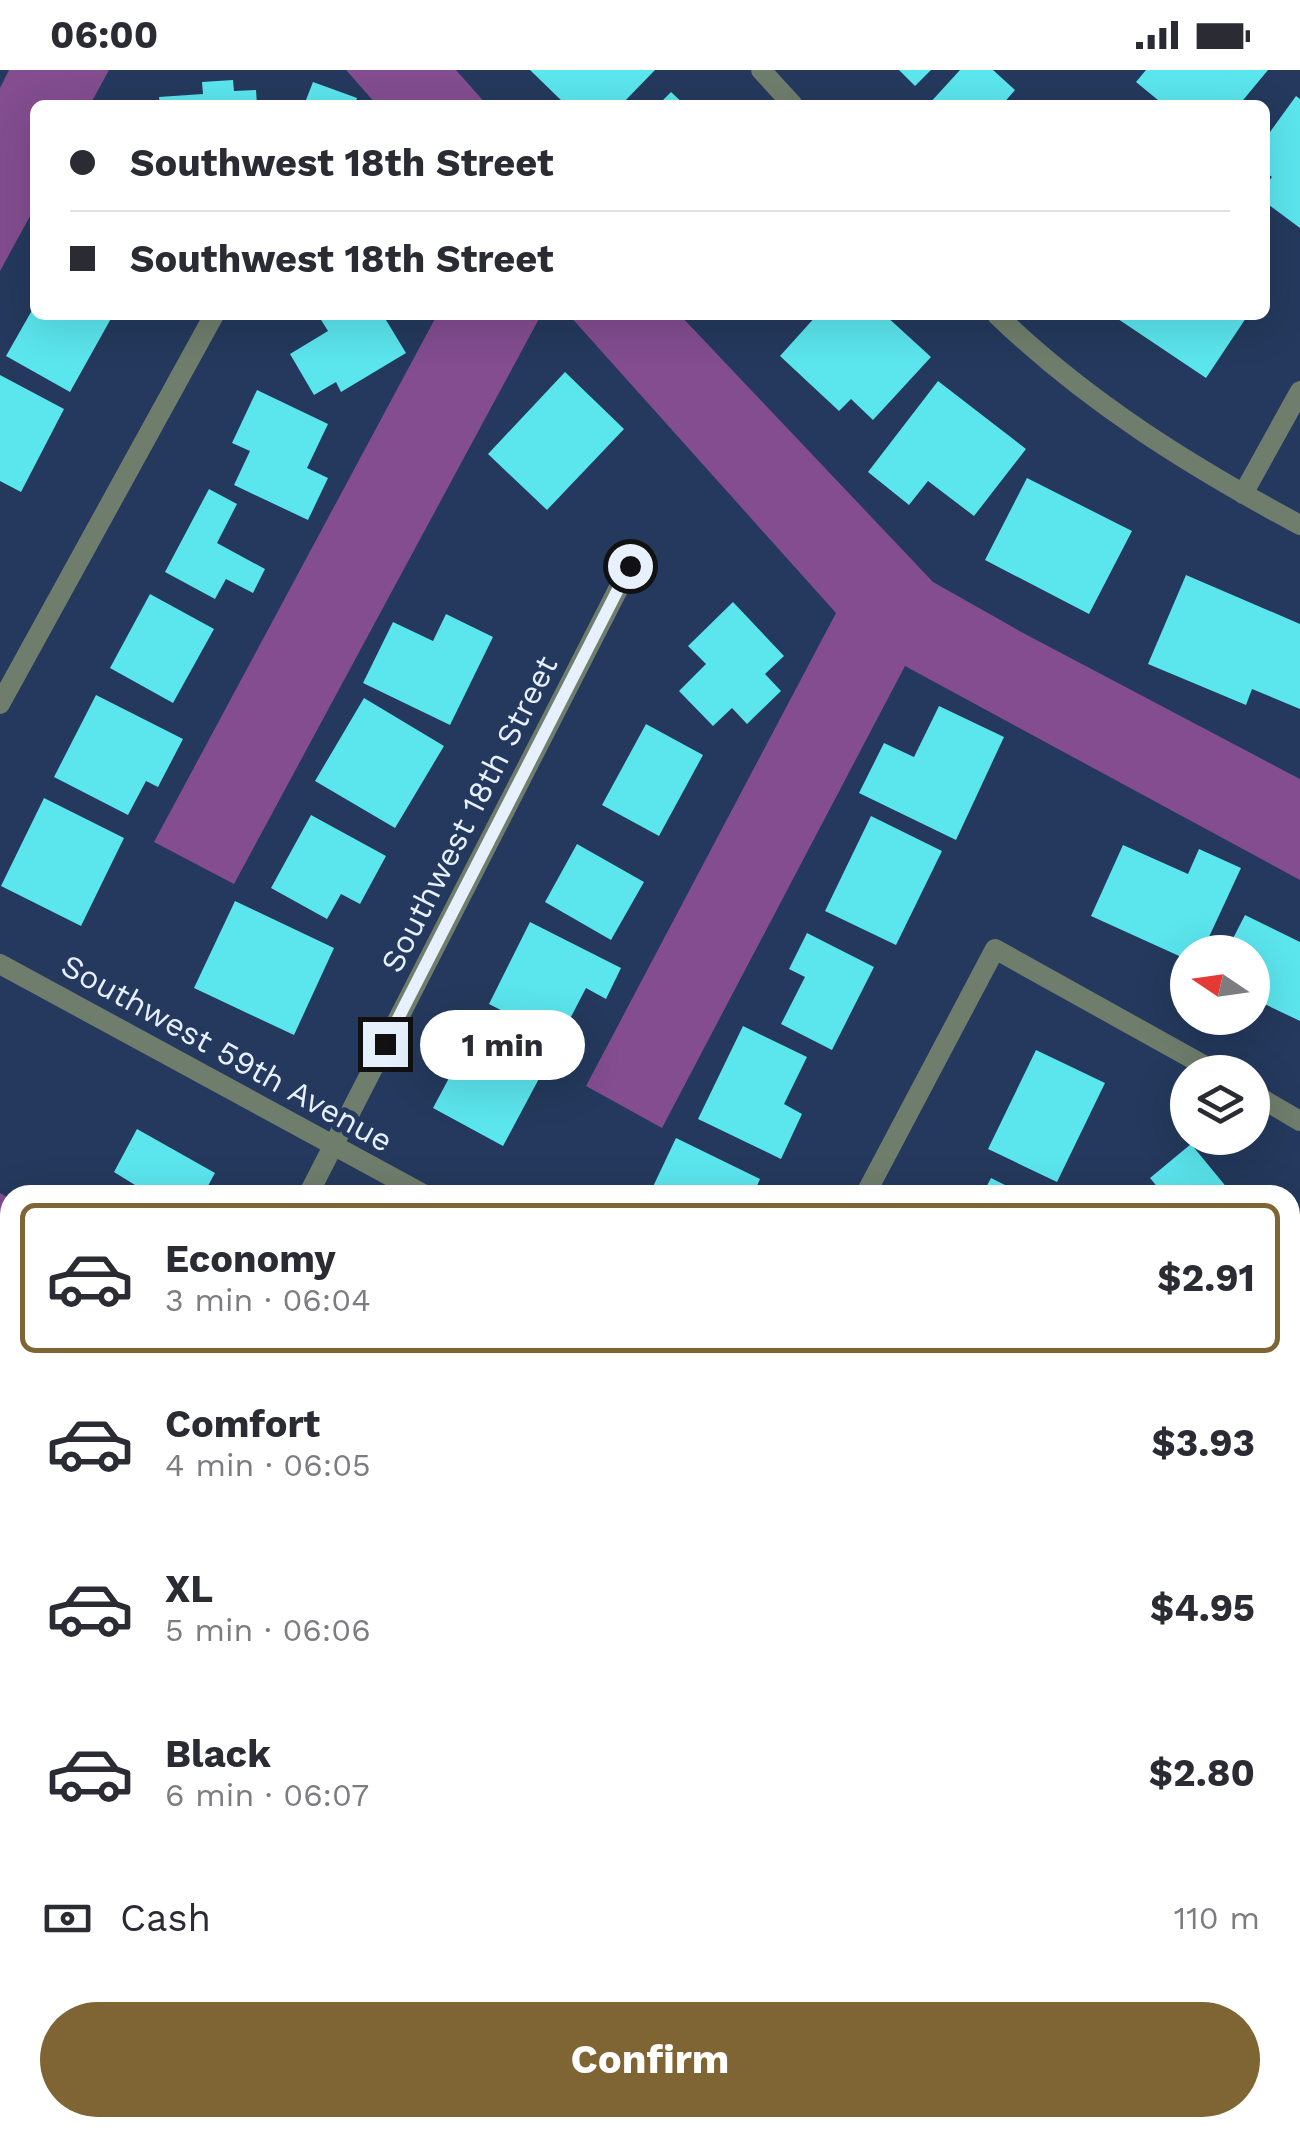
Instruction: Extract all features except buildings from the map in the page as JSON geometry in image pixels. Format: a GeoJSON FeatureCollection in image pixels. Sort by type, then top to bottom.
{"type":"FeatureCollection","features":[{"type":"Feature","properties":{"kind":"street"},"geometry":{"type":"LineString","coordinates":[[761,70],[788,100]]}},
{"type":"Feature","properties":{"kind":"street"},"geometry":{"type":"LineString","coordinates":[[0,704],[211,320]]}},
{"type":"Feature","properties":{"kind":"street"},"geometry":{"type":"LineString","coordinates":[[1002,320],[1129,426],[1300,525]]}},
{"type":"Feature","properties":{"kind":"street"},"geometry":{"type":"LineString","coordinates":[[1243,494],[1300,390]]}},
{"type":"Feature","properties":{"kind":"street","name":"Southwest 18th Street"},"geometry":{"type":"LineString","coordinates":[[313,1185],[630,566]]}},
{"type":"Feature","properties":{"kind":"street"},"geometry":{"type":"LineString","coordinates":[[870,1185],[994,949],[1185,1055]]}},
{"type":"Feature","properties":{"kind":"street","name":"Southwest 59th Avenue"},"geometry":{"type":"LineString","coordinates":[[0,964],[406,1185]]}},
{"type":"Feature","properties":{"kind":"street"},"geometry":{"type":"LineString","coordinates":[[1270,1103],[1300,1121]]}},
{"type":"Feature","properties":{"kind":"shaded area"},"geometry":{"type":"Polygon","coordinates":[[[9,70],[109,70],[93,100],[30,100],[30,216],[0,271],[0,88],[9,70]]]}},
{"type":"Feature","properties":{"kind":"shaded area"},"geometry":{"type":"Polygon","coordinates":[[[346,70],[456,70],[483,100],[373,100],[346,70]]]}},
{"type":"Feature","properties":{"kind":"shaded area"},"geometry":{"type":"Polygon","coordinates":[[[434,320],[538,320],[234,884],[154,842],[434,320]]]}},
{"type":"Feature","properties":{"kind":"shaded area"},"geometry":{"type":"Polygon","coordinates":[[[573,320],[685,320],[933,582],[1300,779],[1300,880],[905,666],[662,1128],[586,1086],[836,613],[573,320]]]}},
{"type":"Feature","properties":{"kind":"route"},"geometry":{"type":"LineString","coordinates":[[385,1044],[630,566]]}}]}
